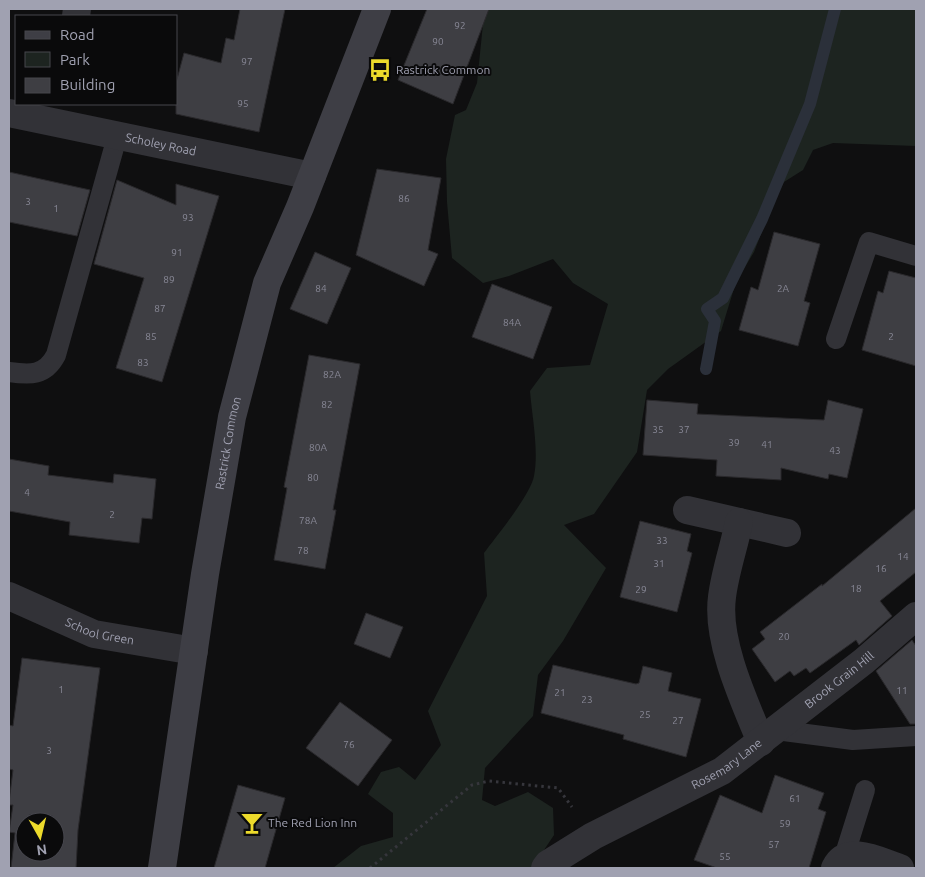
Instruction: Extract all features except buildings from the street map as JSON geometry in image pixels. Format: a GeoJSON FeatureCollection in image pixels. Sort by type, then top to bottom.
{"type":"FeatureCollection","features":[{"type":"Feature","properties":{"kind":"street","name":"Rastrick Common"},"geometry":{"type":"LineString","coordinates":[[162,868],[194,651],[232,416],[267,283],[312,176],[378,9]]}},
{"type":"Feature","properties":{"kind":"street","name":"Scholey Road"},"geometry":{"type":"LineString","coordinates":[[9,113],[53,113],[117,137],[312,176]]}},
{"type":"Feature","properties":{"kind":"street"},"geometry":{"type":"LineString","coordinates":[[686,510],[787,533]]}},
{"type":"Feature","properties":{"kind":"street","name":"Rosemary Lane"},"geometry":{"type":"LineString","coordinates":[[545,868],[548,864],[593,836],[722,771],[769,736],[731,663],[724,632],[722,599],[740,522]]}},
{"type":"Feature","properties":{"kind":"street","name":"School Green"},"geometry":{"type":"LineString","coordinates":[[9,596],[94,634],[194,651]]}},
{"type":"Feature","properties":{"kind":"street","name":"Brook Grain Hill"},"geometry":{"type":"LineString","coordinates":[[769,736],[864,661],[916,616]]}},
{"type":"Feature","properties":{"kind":"street"},"geometry":{"type":"LineString","coordinates":[[840,863],[862,856],[900,868]]}},
{"type":"Feature","properties":{"kind":"lane"},"geometry":{"type":"LineString","coordinates":[[9,372],[23,374],[38,372],[50,366],[56,355],[117,137]]}},
{"type":"Feature","properties":{"kind":"lane"},"geometry":{"type":"LineString","coordinates":[[836,339],[869,242],[916,256]]}},
{"type":"Feature","properties":{"kind":"lane"},"geometry":{"type":"LineString","coordinates":[[769,736],[853,740],[916,736]]}},
{"type":"Feature","properties":{"kind":"lane"},"geometry":{"type":"LineString","coordinates":[[840,863],[865,790]]}},
{"type":"Feature","properties":{"kind":"path"},"geometry":{"type":"LineString","coordinates":[[370,868],[472,785],[490,781],[558,788]]}},
{"type":"Feature","properties":{"kind":"green space"},"geometry":{"type":"Polygon","coordinates":[[[489,9],[916,9],[916,146],[833,143],[813,150],[803,170],[784,182],[774,201],[754,252],[736,282],[721,331],[668,369],[647,390],[637,452],[594,514],[564,525],[606,568],[563,641],[538,675],[533,716],[485,768],[482,800],[495,806],[528,792],[553,808],[554,835],[532,868],[333,868],[361,846],[393,837],[393,813],[368,794],[381,772],[399,767],[415,780],[441,745],[428,711],[487,596],[484,553],[520,504],[534,476],[535,445],[530,391],[547,368],[590,365],[608,304],[573,283],[553,259],[509,276],[483,283],[452,258],[447,202],[446,159],[455,115],[466,110],[477,83],[483,24],[489,9]]]}},
{"type":"Feature","properties":{"kind":"waterway"},"geometry":{"type":"LineString","coordinates":[[706,369],[715,321],[707,309],[723,298],[762,219],[810,104],[835,9]]}},
{"type":"Feature","properties":{"kind":"place","name":"Rastrick Common"},"geometry":{"type":"Point","coordinates":[380,70]}},
{"type":"Feature","properties":{"kind":"place","name":"The Red Lion Inn"},"geometry":{"type":"Point","coordinates":[252,823]}}]}
